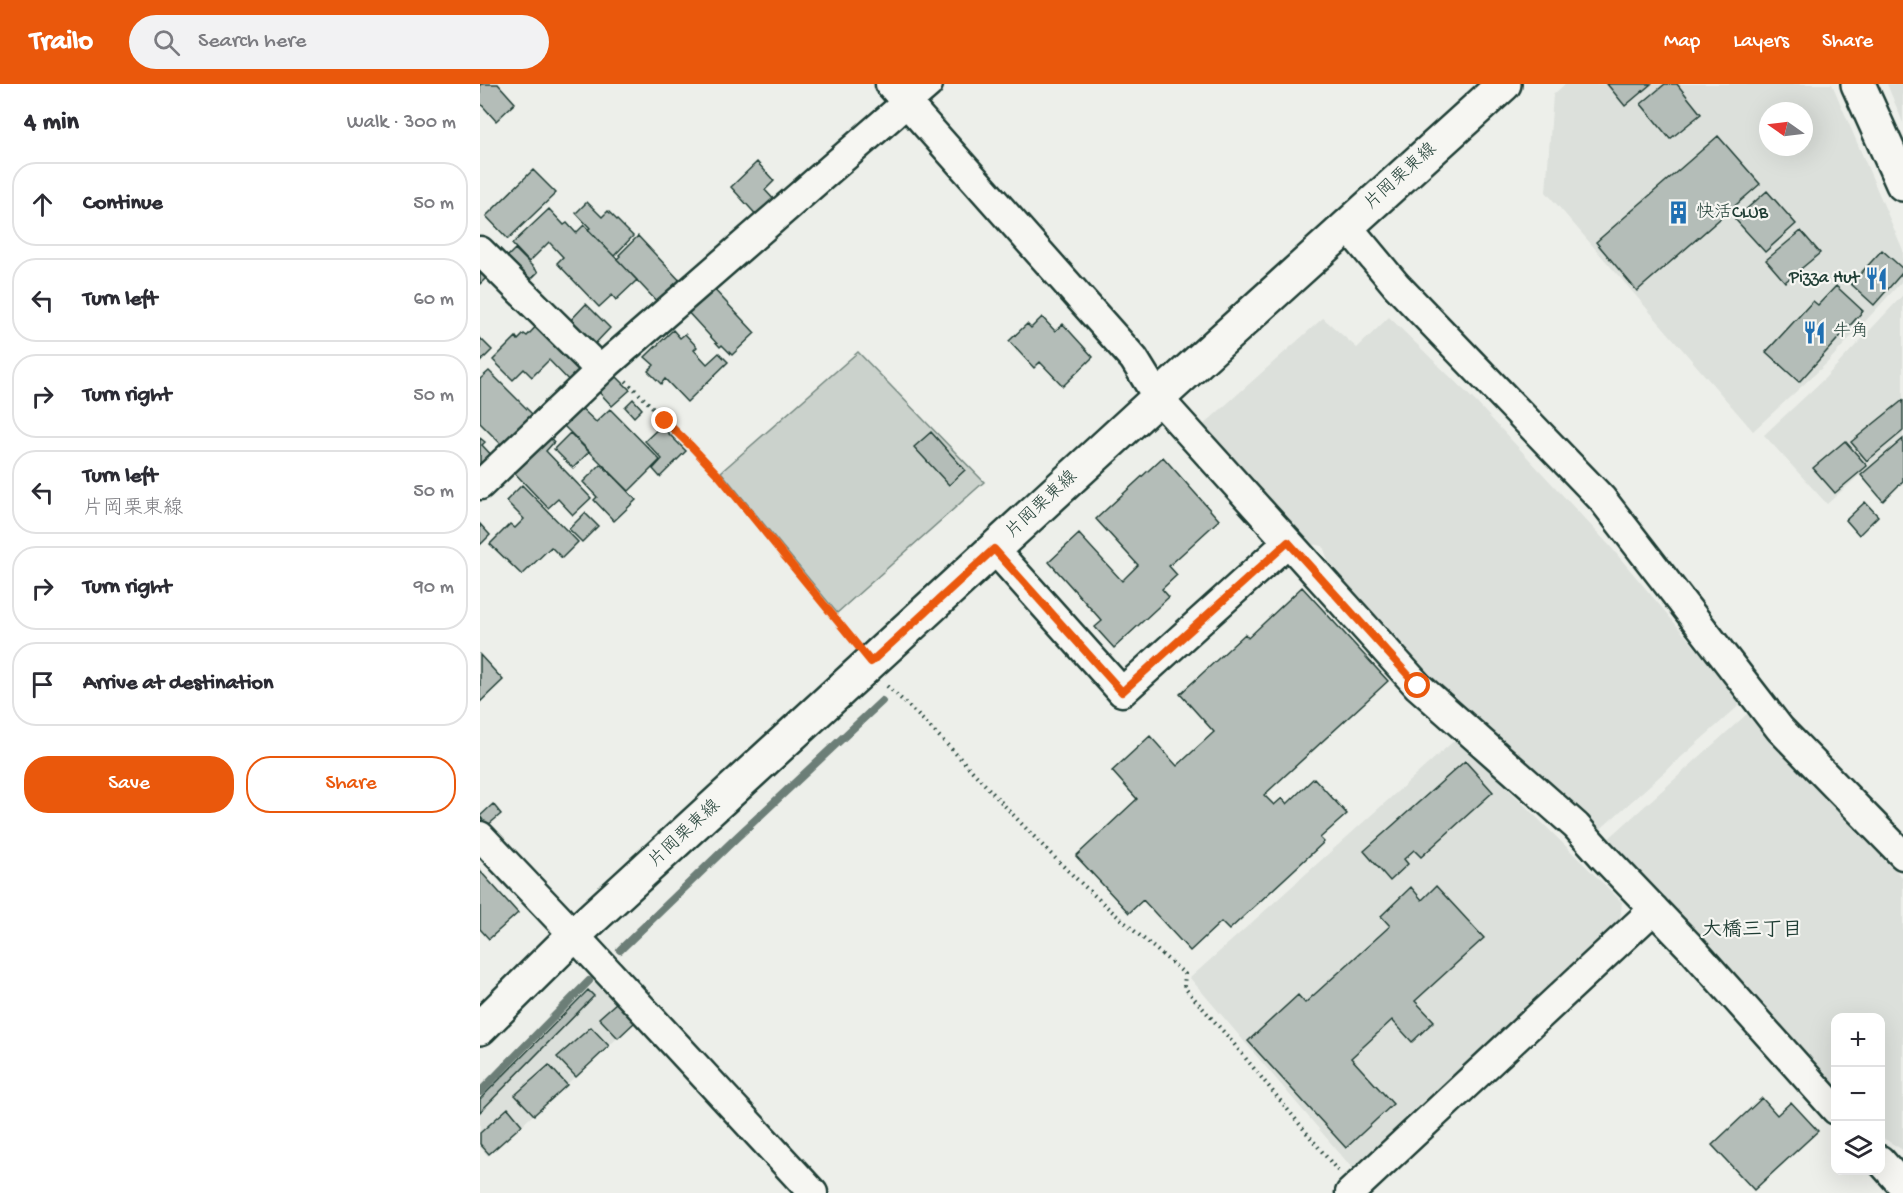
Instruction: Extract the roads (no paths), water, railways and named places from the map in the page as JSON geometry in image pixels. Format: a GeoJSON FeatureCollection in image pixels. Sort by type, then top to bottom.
{"type":"FeatureCollection","features":[{"type":"Feature","properties":{"kind":"main road","name":"片岡栗東線"},"geometry":{"type":"LineString","coordinates":[[480,1028],[574,935],[1158,398],[1504,84]]}},
{"type":"Feature","properties":{"kind":"main road"},"geometry":{"type":"LineString","coordinates":[[1858,84],[1903,184]]}},
{"type":"Feature","properties":{"kind":"street"},"geometry":{"type":"LineString","coordinates":[[480,484],[604,367],[909,90],[1134,359],[1158,398],[1418,686],[1576,826],[1692,949],[1831,1104]]}},
{"type":"Feature","properties":{"kind":"street"},"geometry":{"type":"LineString","coordinates":[[1347,226],[1396,285],[1602,499],[1780,729],[1903,855]]}},
{"type":"Feature","properties":{"kind":"street"},"geometry":{"type":"LineString","coordinates":[[480,251],[604,367]]}},
{"type":"Feature","properties":{"kind":"street"},"geometry":{"type":"LineString","coordinates":[[994,549],[1122,692],[1288,542]]}},
{"type":"Feature","properties":{"kind":"street"},"geometry":{"type":"LineString","coordinates":[[488,844],[813,1193]]}},
{"type":"Feature","properties":{"kind":"street"},"geometry":{"type":"LineString","coordinates":[[1356,1191],[1654,909]]}},
{"type":"Feature","properties":{"kind":"street"},"geometry":{"type":"LineString","coordinates":[[1885,1165],[1903,1186]]}},
{"type":"Feature","properties":{"kind":"waterway"},"geometry":{"type":"LineString","coordinates":[[620,950],[882,701]]}},
{"type":"Feature","properties":{"kind":"waterway"},"geometry":{"type":"LineString","coordinates":[[480,1092],[589,981]]}},
{"type":"Feature","properties":{"kind":"place","name":"快活CLUB"},"geometry":{"type":"Point","coordinates":[1678,213]}},
{"type":"Feature","properties":{"kind":"place","name":"Pizza Hut"},"geometry":{"type":"Point","coordinates":[1877,278]}},
{"type":"Feature","properties":{"kind":"place","name":"牛角"},"geometry":{"type":"Point","coordinates":[1815,332]}},
{"type":"Feature","properties":{"kind":"district","name":"大橋三丁目"},"geometry":{"type":"Point","coordinates":[1752,931]}}]}
